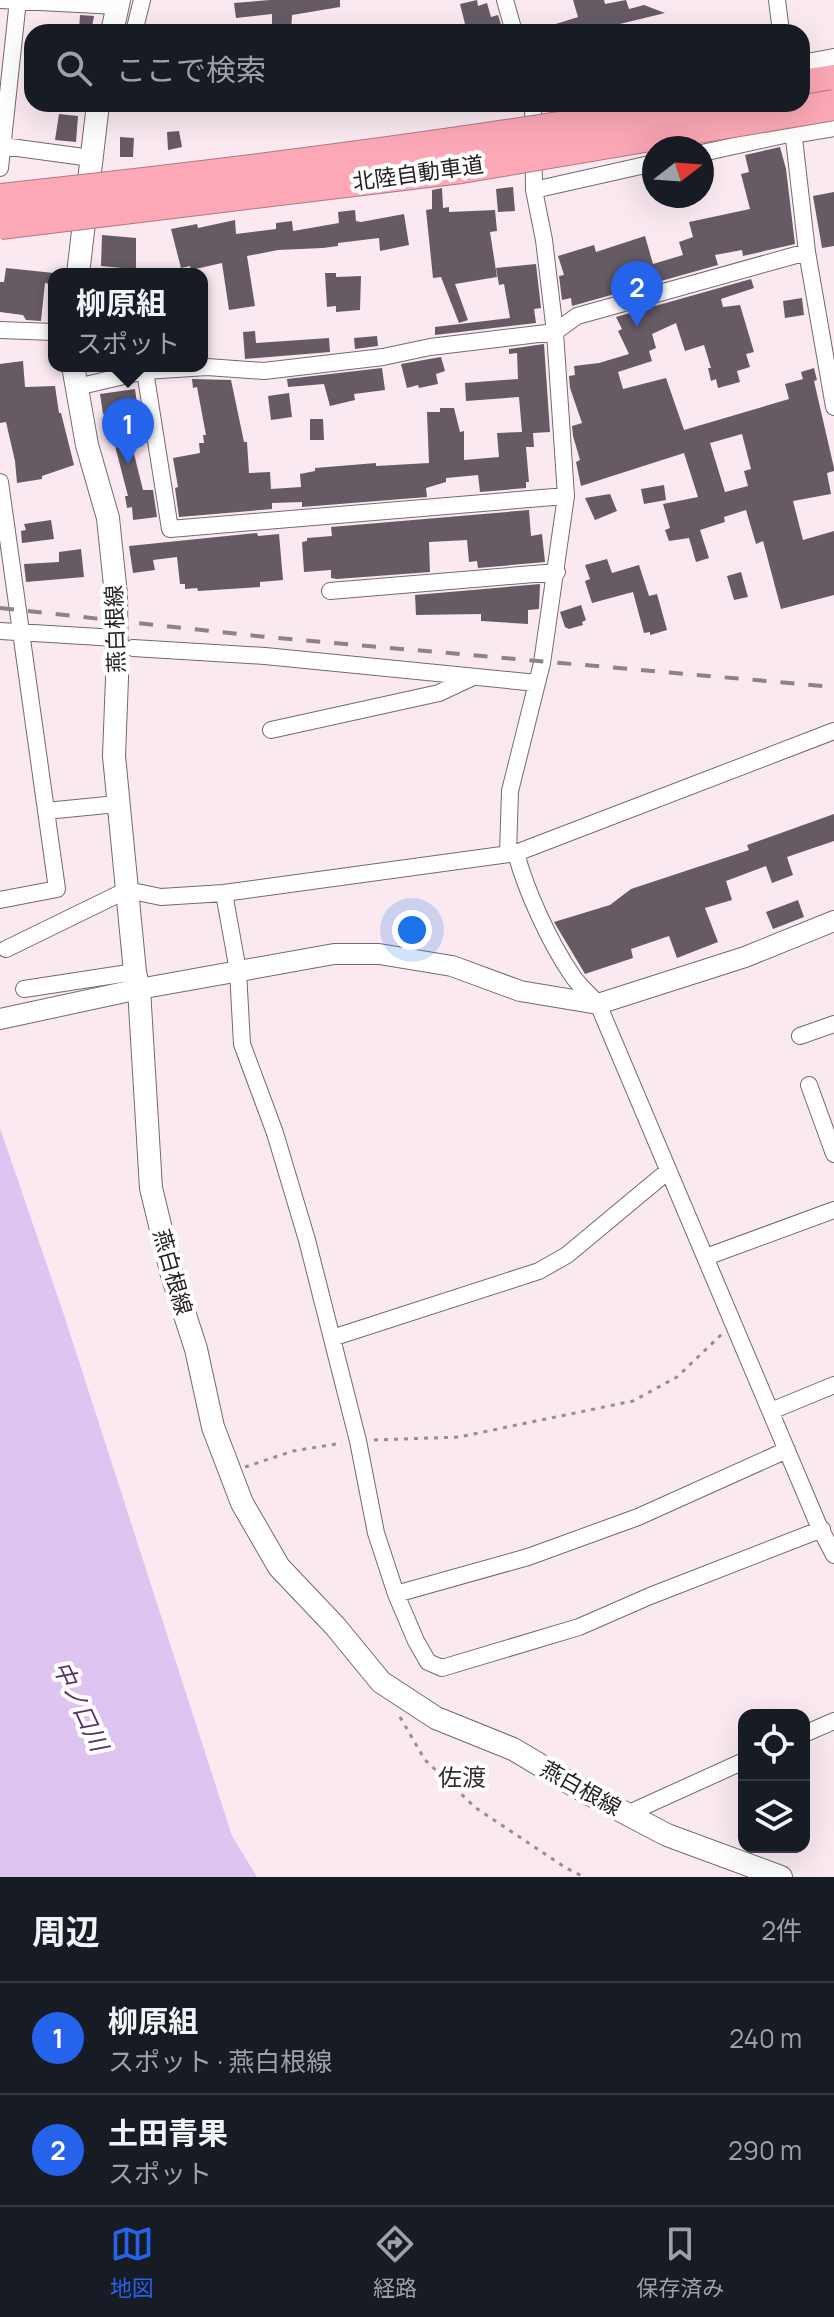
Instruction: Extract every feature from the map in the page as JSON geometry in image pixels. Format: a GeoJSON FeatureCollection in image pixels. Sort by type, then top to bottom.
{"type":"FeatureCollection","features":[{"type":"Feature","properties":{"kind":"highway"},"geometry":{"type":"LineString","coordinates":[[810,84],[834,80]]}},
{"type":"Feature","properties":{"kind":"highway","name":"北陸自動車道"},"geometry":{"type":"LineString","coordinates":[[810,109],[834,105]]}},
{"type":"Feature","properties":{"kind":"highway","name":"北陸自動車道"},"geometry":{"type":"LineString","coordinates":[[0,199],[264,168],[643,112]]}},
{"type":"Feature","properties":{"kind":"highway","name":"北陸自動車道"},"geometry":{"type":"LineString","coordinates":[[0,224],[461,168],[793,112]]}},
{"type":"Feature","properties":{"kind":"main road"},"geometry":{"type":"LineString","coordinates":[[114,24],[118,3]]}},
{"type":"Feature","properties":{"kind":"main road"},"geometry":{"type":"LineString","coordinates":[[79,268],[97,112]]}},
{"type":"Feature","properties":{"kind":"main road","name":"燕白根線"},"geometry":{"type":"LineString","coordinates":[[75,377],[87,445],[108,518],[116,595],[125,643],[114,756],[137,980],[151,1188],[172,1275],[196,1349],[213,1427],[242,1503],[279,1567],[335,1626],[381,1682],[436,1718],[513,1749],[667,1835],[781,1877]]}},
{"type":"Feature","properties":{"kind":"street"},"geometry":{"type":"LineString","coordinates":[[0,0],[118,3]]}},
{"type":"Feature","properties":{"kind":"street"},"geometry":{"type":"LineString","coordinates":[[0,168],[18,0]]}},
{"type":"Feature","properties":{"kind":"street"},"geometry":{"type":"LineString","coordinates":[[136,24],[142,0]]}},
{"type":"Feature","properties":{"kind":"street"},"geometry":{"type":"LineString","coordinates":[[505,0],[512,24]]}},
{"type":"Feature","properties":{"kind":"street"},"geometry":{"type":"LineString","coordinates":[[777,0],[780,24]]}},
{"type":"Feature","properties":{"kind":"street"},"geometry":{"type":"LineString","coordinates":[[810,64],[834,59]]}},
{"type":"Feature","properties":{"kind":"street"},"geometry":{"type":"LineString","coordinates":[[533,112],[534,190],[544,240],[555,332],[566,496],[557,572],[537,683],[510,791],[512,853],[561,956],[573,977],[598,1004],[818,1524],[834,1555]]}},
{"type":"Feature","properties":{"kind":"street"},"geometry":{"type":"LineString","coordinates":[[791,112],[807,252],[829,353],[834,407]]}},
{"type":"Feature","properties":{"kind":"street"},"geometry":{"type":"LineString","coordinates":[[714,150],[834,126]]}},
{"type":"Feature","properties":{"kind":"street"},"geometry":{"type":"LineString","coordinates":[[3,146],[91,158]]}},
{"type":"Feature","properties":{"kind":"street"},"geometry":{"type":"LineString","coordinates":[[534,190],[642,166]]}},
{"type":"Feature","properties":{"kind":"street"},"geometry":{"type":"LineString","coordinates":[[208,367],[264,371],[555,332],[577,316],[807,252]]}},
{"type":"Feature","properties":{"kind":"street"},"geometry":{"type":"LineString","coordinates":[[0,330],[48,332]]}},
{"type":"Feature","properties":{"kind":"street"},"geometry":{"type":"LineString","coordinates":[[75,377],[133,372]]}},
{"type":"Feature","properties":{"kind":"street"},"geometry":{"type":"LineString","coordinates":[[145,372],[170,529],[566,496]]}},
{"type":"Feature","properties":{"kind":"street"},"geometry":{"type":"LineString","coordinates":[[0,482],[57,889],[0,900]]}},
{"type":"Feature","properties":{"kind":"street"},"geometry":{"type":"LineString","coordinates":[[330,591],[557,572]]}},
{"type":"Feature","properties":{"kind":"street"},"geometry":{"type":"LineString","coordinates":[[0,631],[537,683]]}},
{"type":"Feature","properties":{"kind":"street"},"geometry":{"type":"LineString","coordinates":[[271,730],[439,693],[475,677]]}},
{"type":"Feature","properties":{"kind":"street"},"geometry":{"type":"LineString","coordinates":[[6,949],[127,890],[161,897],[224,893],[512,853],[834,731]]}},
{"type":"Feature","properties":{"kind":"street"},"geometry":{"type":"LineString","coordinates":[[46,811],[117,804]]}},
{"type":"Feature","properties":{"kind":"street"},"geometry":{"type":"LineString","coordinates":[[224,893],[238,971],[242,1044],[275,1133],[332,1338],[358,1441],[376,1533],[396,1594],[428,1662],[442,1668],[579,1627],[822,1529]]}},
{"type":"Feature","properties":{"kind":"street"},"geometry":{"type":"LineString","coordinates":[[24,989],[238,971],[334,954],[379,954],[452,966],[520,991],[598,1004],[745,957],[834,921]]}},
{"type":"Feature","properties":{"kind":"street"},"geometry":{"type":"LineString","coordinates":[[0,1019],[137,980]]}},
{"type":"Feature","properties":{"kind":"street"},"geometry":{"type":"LineString","coordinates":[[800,1036],[834,1024]]}},
{"type":"Feature","properties":{"kind":"street"},"geometry":{"type":"LineString","coordinates":[[809,1085],[834,1154]]}},
{"type":"Feature","properties":{"kind":"street"},"geometry":{"type":"LineString","coordinates":[[332,1338],[539,1271],[567,1255],[668,1171]]}},
{"type":"Feature","properties":{"kind":"street"},"geometry":{"type":"LineString","coordinates":[[706,1257],[834,1210]]}},
{"type":"Feature","properties":{"kind":"street"},"geometry":{"type":"LineString","coordinates":[[771,1411],[834,1385]]}},
{"type":"Feature","properties":{"kind":"street"},"geometry":{"type":"LineString","coordinates":[[396,1594],[528,1557],[638,1517],[787,1450]]}},
{"type":"Feature","properties":{"kind":"street"},"geometry":{"type":"LineString","coordinates":[[810,1731],[834,1721]]}},
{"type":"Feature","properties":{"kind":"street"},"geometry":{"type":"LineString","coordinates":[[627,1814],[738,1764]]}},
{"type":"Feature","properties":{"kind":"path"},"geometry":{"type":"LineString","coordinates":[[230,1472],[293,1451],[358,1441],[459,1437],[633,1401],[677,1377],[733,1323]]}},
{"type":"Feature","properties":{"kind":"path"},"geometry":{"type":"LineString","coordinates":[[381,1682],[425,1760],[476,1808],[584,1877]]}},
{"type":"Feature","properties":{"kind":"water","name":"中ノ口川"},"geometry":{"type":"Polygon","coordinates":[[[0,1128],[64,1315],[232,1836],[257,1877],[0,1877],[0,1128]]]}},
{"type":"Feature","properties":{"kind":"building"},"geometry":{"type":"Polygon","coordinates":[[[340,0],[340,7],[292,15],[291,24],[272,24],[272,14],[236,18],[234,3],[340,0]]]}},
{"type":"Feature","properties":{"kind":"building"},"geometry":{"type":"Polygon","coordinates":[[[477,0],[478,6],[487,3],[491,17],[498,15],[501,24],[465,24],[460,4],[477,0]]]}},
{"type":"Feature","properties":{"kind":"building"},"geometry":{"type":"Polygon","coordinates":[[[573,0],[604,0],[605,4],[626,0],[629,9],[644,5],[665,13],[620,24],[556,24],[578,17],[573,0]]]}},
{"type":"Feature","properties":{"kind":"building"},"geometry":{"type":"Polygon","coordinates":[[[80,15],[94,16],[92,24],[79,24],[80,15]]]}},
{"type":"Feature","properties":{"kind":"building"},"geometry":{"type":"Polygon","coordinates":[[[59,114],[78,116],[76,142],[55,140],[59,114]]]}},
{"type":"Feature","properties":{"kind":"building"},"geometry":{"type":"Polygon","coordinates":[[[179,131],[182,147],[168,150],[167,132],[179,131]]]}},
{"type":"Feature","properties":{"kind":"building"},"geometry":{"type":"Polygon","coordinates":[[[120,137],[134,138],[133,157],[120,157],[120,137]]]}},
{"type":"Feature","properties":{"kind":"building"},"geometry":{"type":"Polygon","coordinates":[[[780,147],[786,169],[795,244],[743,256],[742,250],[715,255],[718,265],[572,306],[571,298],[562,300],[559,276],[564,275],[558,256],[594,245],[596,252],[645,236],[653,264],[683,255],[679,242],[693,237],[689,222],[750,209],[741,174],[749,172],[745,155],[780,147]]]}},
{"type":"Feature","properties":{"kind":"building"},"geometry":{"type":"Polygon","coordinates":[[[513,187],[515,211],[498,212],[496,189],[513,187]]]}},
{"type":"Feature","properties":{"kind":"building"},"geometry":{"type":"Polygon","coordinates":[[[442,188],[443,208],[449,207],[449,212],[495,210],[497,231],[490,232],[497,277],[455,284],[468,320],[459,323],[441,277],[433,278],[426,210],[432,209],[432,190],[442,188]]]}},
{"type":"Feature","properties":{"kind":"building"},"geometry":{"type":"Polygon","coordinates":[[[834,192],[834,246],[822,248],[813,196],[834,192]]]}},
{"type":"Feature","properties":{"kind":"building"},"geometry":{"type":"Polygon","coordinates":[[[355,210],[356,221],[361,222],[404,214],[409,245],[380,251],[379,238],[247,256],[255,306],[229,310],[222,263],[181,268],[171,229],[197,224],[198,228],[235,220],[236,234],[276,229],[276,223],[292,221],[293,231],[339,223],[338,212],[355,210]]]}},
{"type":"Feature","properties":{"kind":"building"},"geometry":{"type":"Polygon","coordinates":[[[102,235],[136,238],[136,268],[101,266],[102,235]]]}},
{"type":"Feature","properties":{"kind":"building"},"geometry":{"type":"Polygon","coordinates":[[[536,264],[541,308],[534,309],[536,323],[435,335],[435,327],[510,318],[504,284],[499,285],[496,268],[536,264]]]}},
{"type":"Feature","properties":{"kind":"building"},"geometry":{"type":"Polygon","coordinates":[[[6,268],[48,272],[41,321],[0,312],[0,282],[4,282],[6,268]]]}},
{"type":"Feature","properties":{"kind":"building"},"geometry":{"type":"Polygon","coordinates":[[[325,273],[336,273],[336,277],[361,276],[360,310],[336,312],[336,306],[327,307],[325,273]]]}},
{"type":"Feature","properties":{"kind":"building"},"geometry":{"type":"Polygon","coordinates":[[[751,279],[754,288],[721,299],[723,307],[740,305],[754,352],[746,354],[750,367],[737,371],[740,382],[718,388],[716,379],[711,381],[708,368],[711,368],[704,345],[685,351],[676,323],[652,334],[656,348],[649,351],[652,361],[618,372],[623,389],[666,378],[684,430],[789,399],[785,384],[803,379],[801,372],[814,368],[817,380],[814,381],[834,468],[834,471],[827,473],[831,494],[793,501],[803,540],[834,531],[834,595],[781,609],[763,541],[756,544],[746,510],[724,517],[725,522],[700,530],[709,558],[696,562],[689,538],[669,541],[665,530],[670,528],[663,504],[698,497],[684,453],[581,486],[576,462],[580,460],[572,426],[582,423],[569,376],[575,375],[574,366],[629,354],[618,331],[622,329],[616,317],[751,279]],[[742,434],[710,443],[725,492],[748,486],[744,471],[751,469],[742,434]]]}},
{"type":"Feature","properties":{"kind":"building"},"geometry":{"type":"Polygon","coordinates":[[[802,298],[804,315],[785,318],[783,301],[802,298]]]}},
{"type":"Feature","properties":{"kind":"building"},"geometry":{"type":"Polygon","coordinates":[[[255,331],[256,343],[329,338],[330,352],[245,359],[243,332],[255,331]]]}},
{"type":"Feature","properties":{"kind":"building"},"geometry":{"type":"Polygon","coordinates":[[[377,336],[378,346],[355,349],[354,338],[377,336]]]}},
{"type":"Feature","properties":{"kind":"building"},"geometry":{"type":"Polygon","coordinates":[[[544,344],[550,432],[533,433],[534,447],[526,447],[529,482],[526,482],[526,488],[480,492],[478,475],[446,478],[446,482],[426,488],[427,497],[302,507],[302,502],[272,503],[272,509],[179,517],[173,458],[200,453],[199,443],[204,443],[203,435],[206,435],[197,387],[193,388],[192,379],[231,380],[244,442],[247,442],[249,473],[270,472],[271,489],[301,487],[300,474],[315,471],[315,468],[429,463],[427,412],[440,412],[440,408],[454,408],[460,432],[464,431],[464,460],[499,457],[497,433],[522,432],[519,397],[466,401],[465,383],[518,379],[517,353],[509,354],[509,349],[544,344]]]}},
{"type":"Feature","properties":{"kind":"building"},"geometry":{"type":"Polygon","coordinates":[[[441,357],[445,371],[436,374],[438,384],[407,388],[401,364],[441,357]]]}},
{"type":"Feature","properties":{"kind":"building"},"geometry":{"type":"Polygon","coordinates":[[[23,361],[25,387],[55,386],[59,413],[74,465],[42,476],[42,479],[17,483],[6,422],[0,423],[0,364],[23,361]]]}},
{"type":"Feature","properties":{"kind":"building"},"geometry":{"type":"Polygon","coordinates":[[[382,368],[385,390],[354,394],[355,400],[330,406],[324,384],[288,387],[287,379],[382,368]]]}},
{"type":"Feature","properties":{"kind":"building"},"geometry":{"type":"Polygon","coordinates":[[[135,389],[140,425],[121,428],[118,412],[103,414],[100,394],[135,389]]]}},
{"type":"Feature","properties":{"kind":"building"},"geometry":{"type":"Polygon","coordinates":[[[289,393],[292,417],[271,420],[268,396],[289,393]]]}},
{"type":"Feature","properties":{"kind":"building"},"geometry":{"type":"Polygon","coordinates":[[[310,419],[323,419],[324,440],[310,440],[310,419]]]}},
{"type":"Feature","properties":{"kind":"building"},"geometry":{"type":"Polygon","coordinates":[[[130,438],[143,490],[153,490],[157,517],[133,520],[132,507],[127,508],[125,496],[128,496],[114,442],[130,438]]]}},
{"type":"Feature","properties":{"kind":"building"},"geometry":{"type":"Polygon","coordinates":[[[664,485],[666,500],[644,504],[641,489],[664,485]]]}},
{"type":"Feature","properties":{"kind":"building"},"geometry":{"type":"Polygon","coordinates":[[[610,494],[617,511],[595,520],[585,498],[610,494]]]}},
{"type":"Feature","properties":{"kind":"building"},"geometry":{"type":"Polygon","coordinates":[[[529,510],[531,536],[542,534],[545,562],[478,568],[477,561],[469,562],[467,540],[429,542],[430,572],[337,579],[331,578],[331,570],[304,572],[302,542],[307,538],[332,536],[331,527],[529,510]]]}},
{"type":"Feature","properties":{"kind":"building"},"geometry":{"type":"Polygon","coordinates":[[[51,520],[54,539],[22,543],[21,531],[26,530],[24,524],[51,520]]]}},
{"type":"Feature","properties":{"kind":"building"},"geometry":{"type":"Polygon","coordinates":[[[257,533],[258,536],[279,534],[283,580],[260,582],[260,587],[185,589],[185,584],[180,584],[177,557],[153,560],[155,570],[133,573],[129,546],[257,533]]]}},
{"type":"Feature","properties":{"kind":"building"},"geometry":{"type":"Polygon","coordinates":[[[81,549],[84,577],[26,582],[24,564],[59,562],[59,552],[81,549]]]}},
{"type":"Feature","properties":{"kind":"building"},"geometry":{"type":"Polygon","coordinates":[[[607,559],[612,573],[639,565],[649,596],[657,594],[667,630],[650,635],[650,632],[644,633],[633,592],[592,603],[585,581],[590,579],[585,565],[607,559]]]}},
{"type":"Feature","properties":{"kind":"building"},"geometry":{"type":"Polygon","coordinates":[[[741,572],[748,597],[734,600],[727,576],[741,572]]]}},
{"type":"Feature","properties":{"kind":"building"},"geometry":{"type":"Polygon","coordinates":[[[540,584],[539,609],[528,610],[528,624],[481,621],[481,614],[416,615],[415,595],[540,584]]]}},
{"type":"Feature","properties":{"kind":"building"},"geometry":{"type":"Polygon","coordinates":[[[581,605],[586,620],[582,622],[583,625],[569,629],[565,627],[560,612],[581,605]]]}},
{"type":"Feature","properties":{"kind":"building"},"geometry":{"type":"Polygon","coordinates":[[[834,814],[834,841],[787,857],[793,875],[772,883],[766,866],[726,881],[732,900],[705,908],[718,942],[677,958],[669,936],[631,949],[633,958],[585,974],[554,922],[610,905],[631,889],[749,850],[747,845],[834,814]]]}},
{"type":"Feature","properties":{"kind":"building"},"geometry":{"type":"Polygon","coordinates":[[[798,900],[804,917],[773,929],[766,912],[798,900]]]}},
{"type":"Feature","properties":{"kind":"railway"},"geometry":{"type":"LineString","coordinates":[[0,608],[266,637],[834,687]]}},
{"type":"Feature","properties":{"kind":"place","name":"土田青果"},"geometry":{"type":"Point","coordinates":[637,327]}},
{"type":"Feature","properties":{"kind":"place","name":"柳原組"},"geometry":{"type":"Point","coordinates":[128,464]}},
{"type":"Feature","properties":{"kind":"district","name":"佐渡"},"geometry":{"type":"Point","coordinates":[462,1778]}}]}
